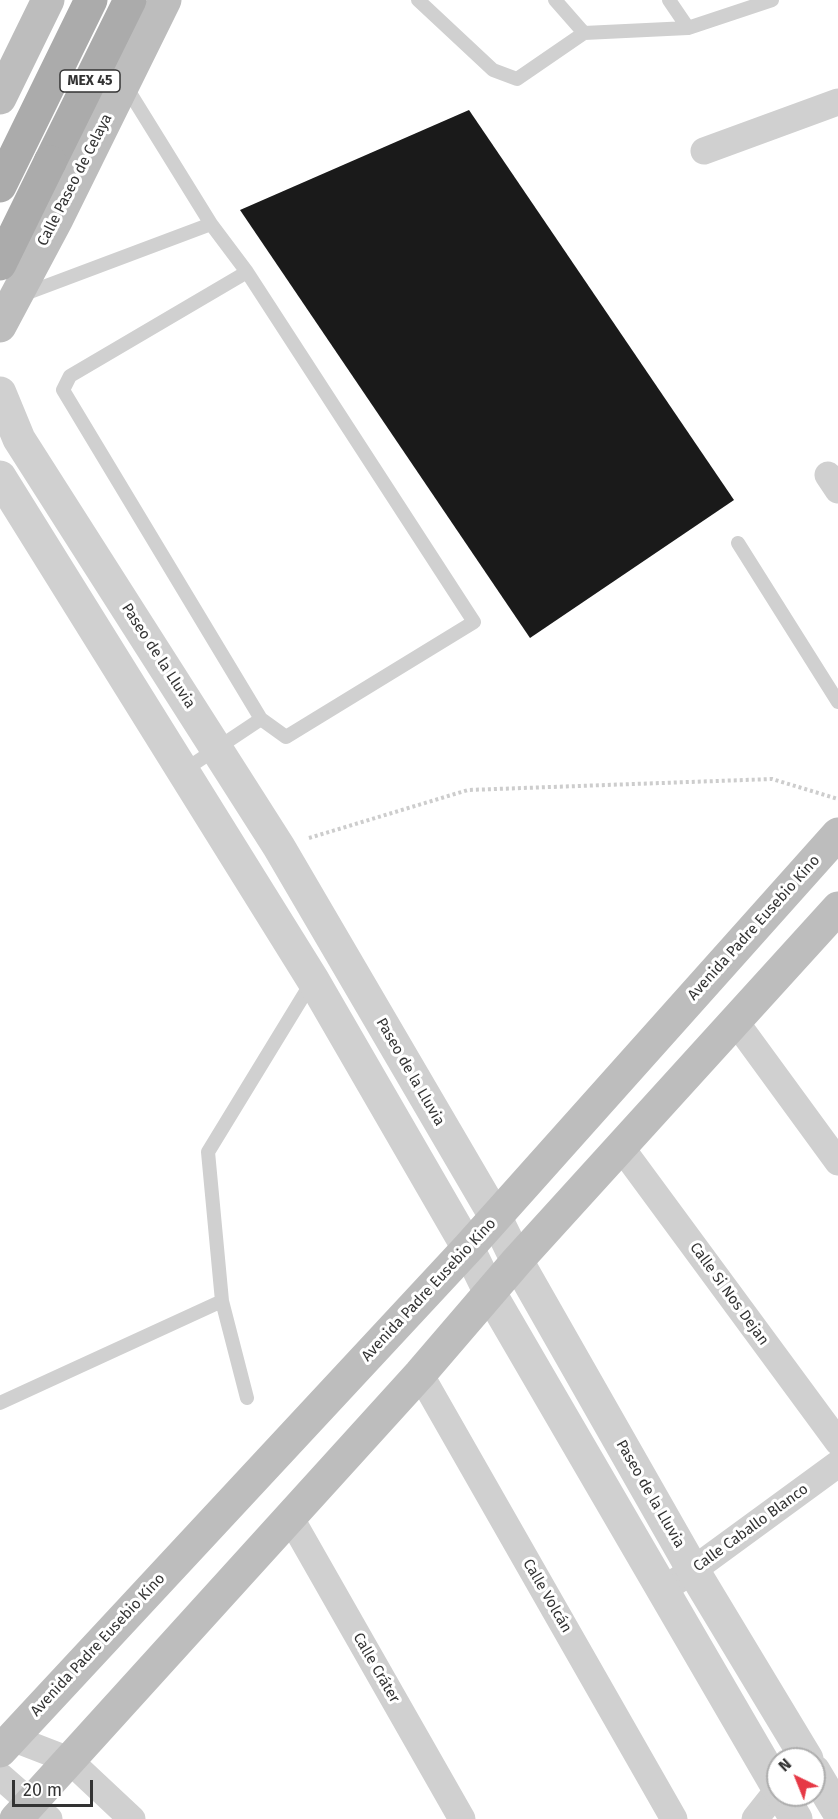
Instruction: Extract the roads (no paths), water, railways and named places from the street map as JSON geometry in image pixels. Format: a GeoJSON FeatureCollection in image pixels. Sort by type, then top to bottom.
{"type":"FeatureCollection","features":[{"type":"Feature","properties":{"kind":"main road"},"geometry":{"type":"LineString","coordinates":[[0,98],[48,0]]}},
{"type":"Feature","properties":{"kind":"main road","name":"MEX 45"},"geometry":{"type":"LineString","coordinates":[[0,186],[92,0]]}},
{"type":"Feature","properties":{"kind":"main road","name":"MEX 45"},"geometry":{"type":"LineString","coordinates":[[0,264],[130,0]]}},
{"type":"Feature","properties":{"kind":"main road","name":"Calle Paseo de Celaya"},"geometry":{"type":"LineString","coordinates":[[7,312],[57,219],[165,0]]}},
{"type":"Feature","properties":{"kind":"main road","name":"Avenida Padre Eusebio Kino"},"geometry":{"type":"LineString","coordinates":[[4,1742],[496,1218],[838,834]]}},
{"type":"Feature","properties":{"kind":"main road"},"geometry":{"type":"LineString","coordinates":[[32,1813],[69,1760],[420,1374],[620,1146],[838,908]]}},
{"type":"Feature","properties":{"kind":"street"},"geometry":{"type":"LineString","coordinates":[[705,151],[838,102]]}},
{"type":"Feature","properties":{"kind":"street"},"geometry":{"type":"LineString","coordinates":[[0,222],[22,230],[57,219]]}},
{"type":"Feature","properties":{"kind":"street","name":"Paseo de la Lluvia"},"geometry":{"type":"LineString","coordinates":[[0,393],[19,439],[279,847],[496,1218],[517,1261],[693,1570],[800,1747]]}},
{"type":"Feature","properties":{"kind":"street"},"geometry":{"type":"LineString","coordinates":[[0,477],[313,980],[468,1248],[490,1293],[766,1768]]}},
{"type":"Feature","properties":{"kind":"street"},"geometry":{"type":"LineString","coordinates":[[735,1021],[838,1162]]}},
{"type":"Feature","properties":{"kind":"street","name":"Calle Si Nos Dejan"},"geometry":{"type":"LineString","coordinates":[[620,1146],[838,1442]]}},
{"type":"Feature","properties":{"kind":"street","name":"Calle Volcán"},"geometry":{"type":"LineString","coordinates":[[420,1374],[674,1819]]}},
{"type":"Feature","properties":{"kind":"street","name":"Calle Caballo Blanco"},"geometry":{"type":"LineString","coordinates":[[663,1590],[838,1464]]}},
{"type":"Feature","properties":{"kind":"street","name":"Calle Cráter"},"geometry":{"type":"LineString","coordinates":[[290,1517],[462,1819]]}},
{"type":"Feature","properties":{"kind":"street"},"geometry":{"type":"LineString","coordinates":[[4,1742],[69,1760],[132,1819]]}},
{"type":"Feature","properties":{"kind":"street"},"geometry":{"type":"LineString","coordinates":[[0,1776],[32,1813]]}},
{"type":"Feature","properties":{"kind":"street"},"geometry":{"type":"LineString","coordinates":[[826,1791],[838,1811]]}},
{"type":"Feature","properties":{"kind":"street"},"geometry":{"type":"LineString","coordinates":[[756,1819],[766,1805]]}},
{"type":"Feature","properties":{"kind":"lane"},"geometry":{"type":"LineString","coordinates":[[418,0],[493,70],[518,79],[584,33],[688,28],[772,0]]}},
{"type":"Feature","properties":{"kind":"lane"},"geometry":{"type":"LineString","coordinates":[[555,0],[584,33]]}},
{"type":"Feature","properties":{"kind":"lane"},"geometry":{"type":"LineString","coordinates":[[669,0],[688,28]]}},
{"type":"Feature","properties":{"kind":"lane"},"geometry":{"type":"LineString","coordinates":[[124,83],[211,224],[247,272],[474,622],[286,737],[261,719],[63,390],[70,376],[247,272]]}},
{"type":"Feature","properties":{"kind":"lane"},"geometry":{"type":"LineString","coordinates":[[7,312],[211,224]]}},
{"type":"Feature","properties":{"kind":"lane"},"geometry":{"type":"LineString","coordinates":[[738,543],[838,702]]}},
{"type":"Feature","properties":{"kind":"lane"},"geometry":{"type":"LineString","coordinates":[[183,771],[261,719]]}},
{"type":"Feature","properties":{"kind":"lane"},"geometry":{"type":"LineString","coordinates":[[247,1398],[222,1301],[208,1152],[313,980]]}},
{"type":"Feature","properties":{"kind":"lane"},"geometry":{"type":"LineString","coordinates":[[0,1403],[222,1301]]}}]}
